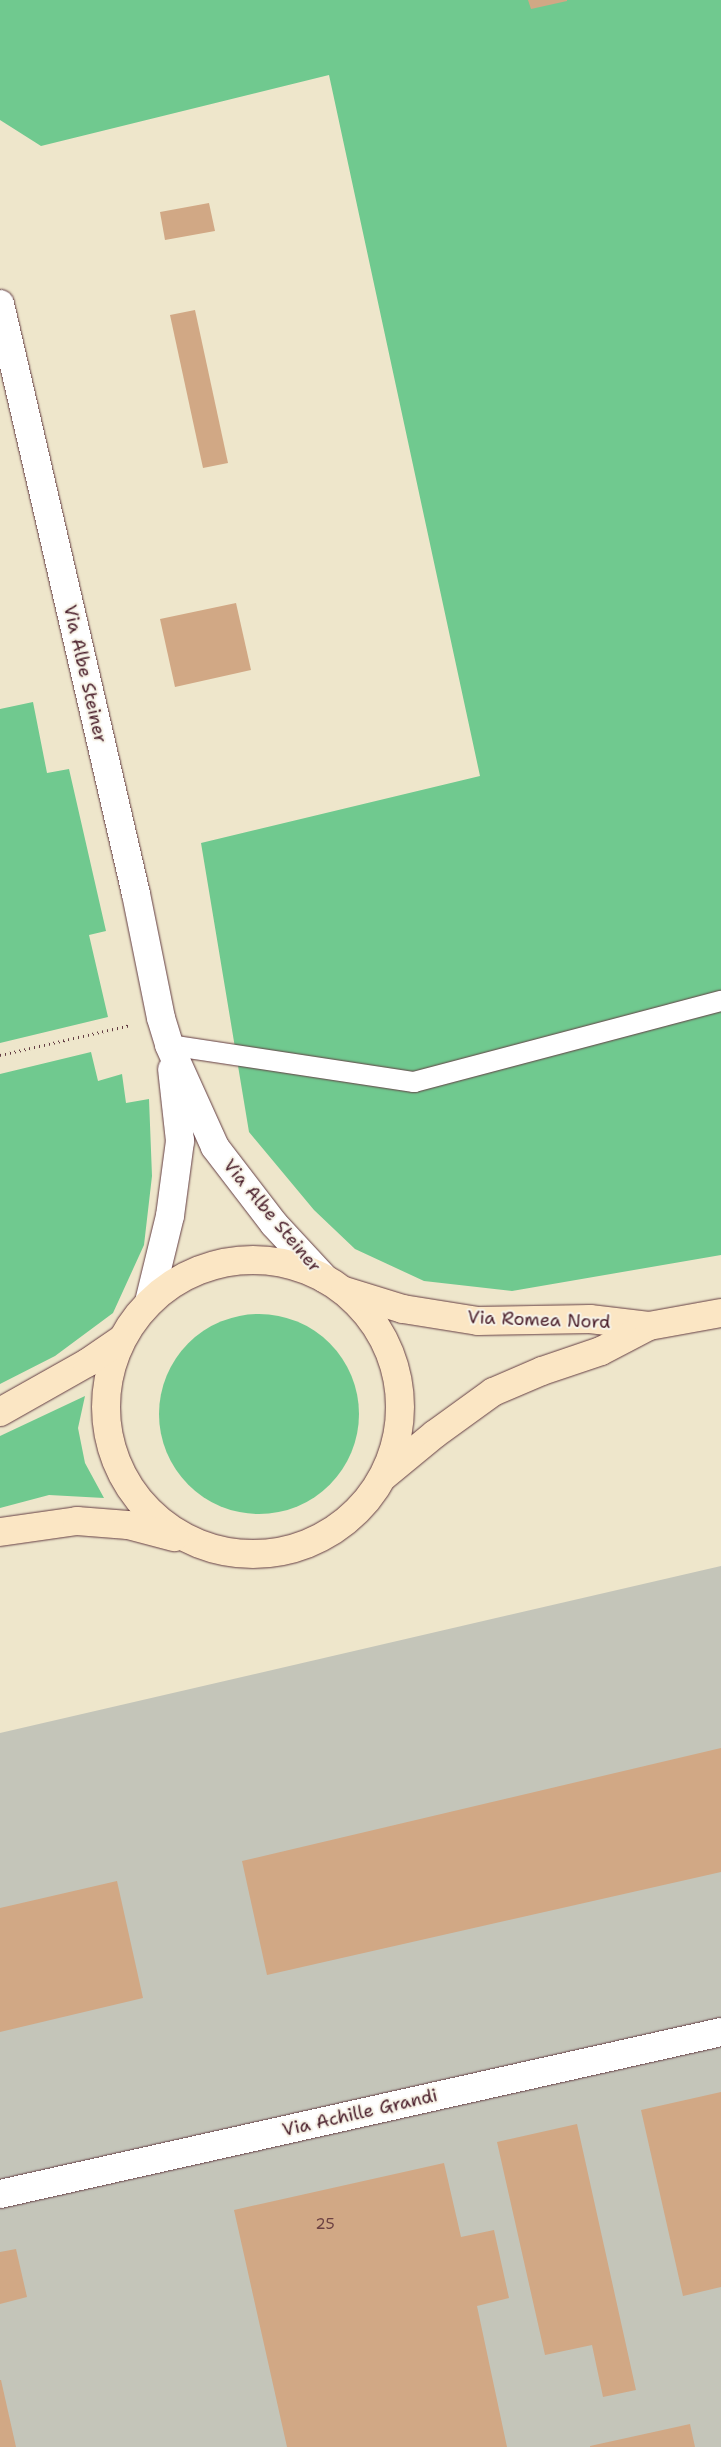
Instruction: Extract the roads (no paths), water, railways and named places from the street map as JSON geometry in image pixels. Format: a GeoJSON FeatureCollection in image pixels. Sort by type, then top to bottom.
{"type":"FeatureCollection","features":[{"type":"Feature","properties":{"kind":"main road","name":"Via Romea Nord"},"geometry":{"type":"LineString","coordinates":[[122,1339],[134,1320],[150,1302],[180,1279],[214,1265],[251,1260],[289,1264],[333,1284],[403,1309],[478,1321],[590,1319],[649,1326],[721,1313]]}},
{"type":"Feature","properties":{"kind":"main road"},"geometry":{"type":"LineString","coordinates":[[0,1532],[77,1521],[128,1525],[235,1554],[279,1553],[321,1539],[357,1513],[383,1477],[397,1438],[400,1396],[391,1356],[371,1319],[333,1284]]}},
{"type":"Feature","properties":{"kind":"main road","name":"Via Romea Nord"},"geometry":{"type":"LineString","coordinates":[[383,1477],[435,1434],[493,1392],[542,1371],[601,1351],[649,1326]]}},
{"type":"Feature","properties":{"kind":"main road"},"geometry":{"type":"LineString","coordinates":[[122,1339],[107,1385],[108,1433],[123,1478],[152,1516],[192,1542]]}},
{"type":"Feature","properties":{"kind":"main road"},"geometry":{"type":"LineString","coordinates":[[0,1412],[87,1364],[122,1339]]}},
{"type":"Feature","properties":{"kind":"street","name":"Via Albe Steiner"},"geometry":{"type":"LineString","coordinates":[[0,304],[134,884],[161,1018],[169,1045],[215,1146],[274,1224],[333,1284]]}},
{"type":"Feature","properties":{"kind":"street","name":"Via Albe Steiner"},"geometry":{"type":"LineString","coordinates":[[150,1302],[170,1216],[180,1141],[169,1045]]}},
{"type":"Feature","properties":{"kind":"street","name":"Via Achille Grandi"},"geometry":{"type":"LineString","coordinates":[[0,2194],[721,2032]]}},
{"type":"Feature","properties":{"kind":"lane"},"geometry":{"type":"LineString","coordinates":[[169,1045],[414,1082],[721,1001]]}}]}
